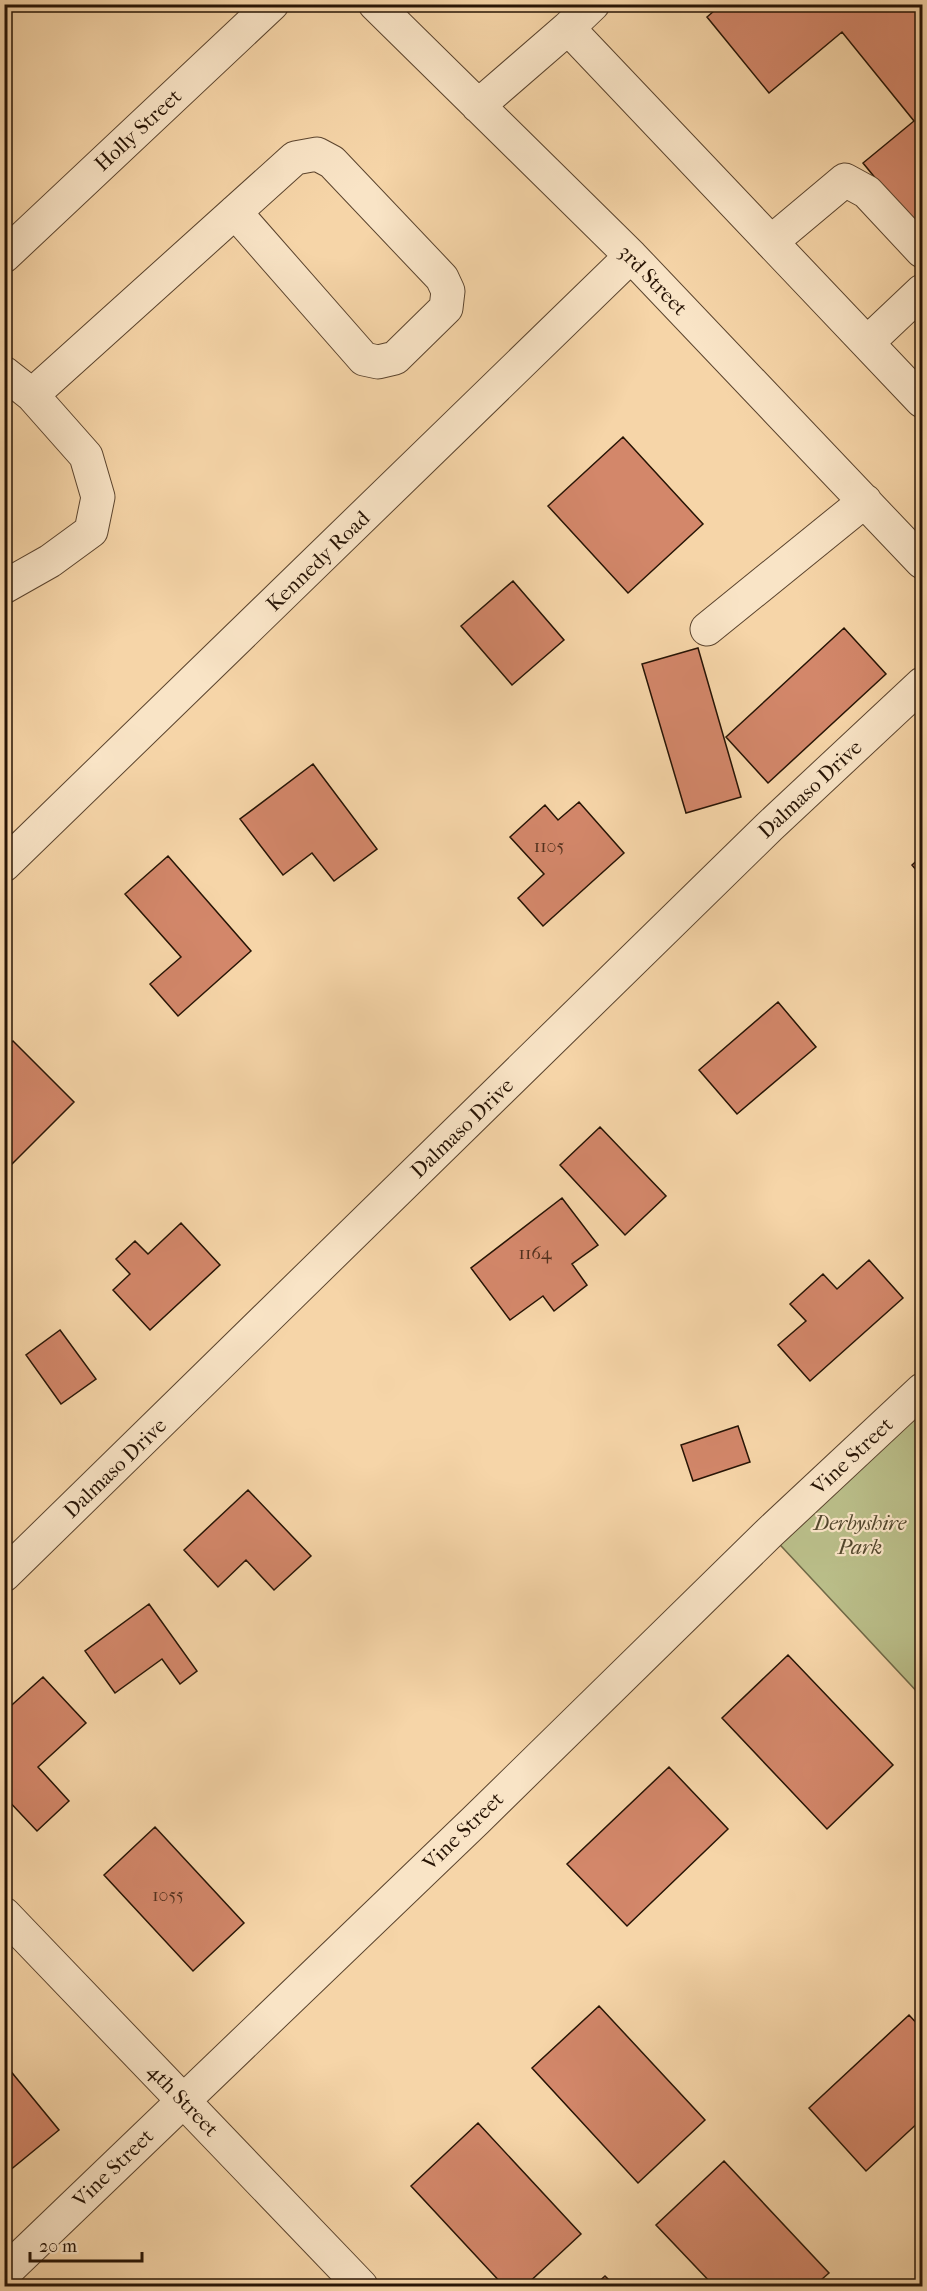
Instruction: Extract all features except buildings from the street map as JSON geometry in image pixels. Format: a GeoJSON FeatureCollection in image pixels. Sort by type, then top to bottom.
{"type":"FeatureCollection","features":[{"type":"Feature","properties":{"kind":"street","name":"Holly Street"},"geometry":{"type":"LineString","coordinates":[[4,256],[272,4]]}},
{"type":"Feature","properties":{"kind":"street","name":"3rd Street"},"geometry":{"type":"LineString","coordinates":[[375,4],[631,256],[922,562]]}},
{"type":"Feature","properties":{"kind":"street"},"geometry":{"type":"LineString","coordinates":[[478,106],[593,4]]}},
{"type":"Feature","properties":{"kind":"street"},"geometry":{"type":"LineString","coordinates":[[568,28],[922,401]]}},
{"type":"Feature","properties":{"kind":"street"},"geometry":{"type":"LineString","coordinates":[[32,395],[295,158],[317,154],[332,162],[442,278],[448,291],[446,308],[395,358],[378,362],[364,359],[236,212]]}},
{"type":"Feature","properties":{"kind":"street"},"geometry":{"type":"LineString","coordinates":[[771,242],[845,180],[867,192],[922,251]]}},
{"type":"Feature","properties":{"kind":"street","name":"Kennedy Road"},"geometry":{"type":"LineString","coordinates":[[4,865],[631,256]]}},
{"type":"Feature","properties":{"kind":"street"},"geometry":{"type":"LineString","coordinates":[[867,343],[922,291]]}},
{"type":"Feature","properties":{"kind":"street"},"geometry":{"type":"LineString","coordinates":[[4,373],[32,395],[86,456],[98,497],[91,531],[50,561],[4,587]]}},
{"type":"Feature","properties":{"kind":"street"},"geometry":{"type":"LineString","coordinates":[[708,629],[865,501]]}},
{"type":"Feature","properties":{"kind":"street","name":"Dalmaso Drive"},"geometry":{"type":"LineString","coordinates":[[4,1575],[769,827],[922,684]]}},
{"type":"Feature","properties":{"kind":"street","name":"Vine Street"},"geometry":{"type":"LineString","coordinates":[[4,2273],[769,1533],[922,1390]]}},
{"type":"Feature","properties":{"kind":"street","name":"4th Street"},"geometry":{"type":"LineString","coordinates":[[4,1914],[361,2286]]}},
{"type":"Feature","properties":{"kind":"green space","name":"Derbyshire Park"},"geometry":{"type":"Polygon","coordinates":[[[922,1390],[922,1697],[769,1533],[922,1390]]]}}]}
